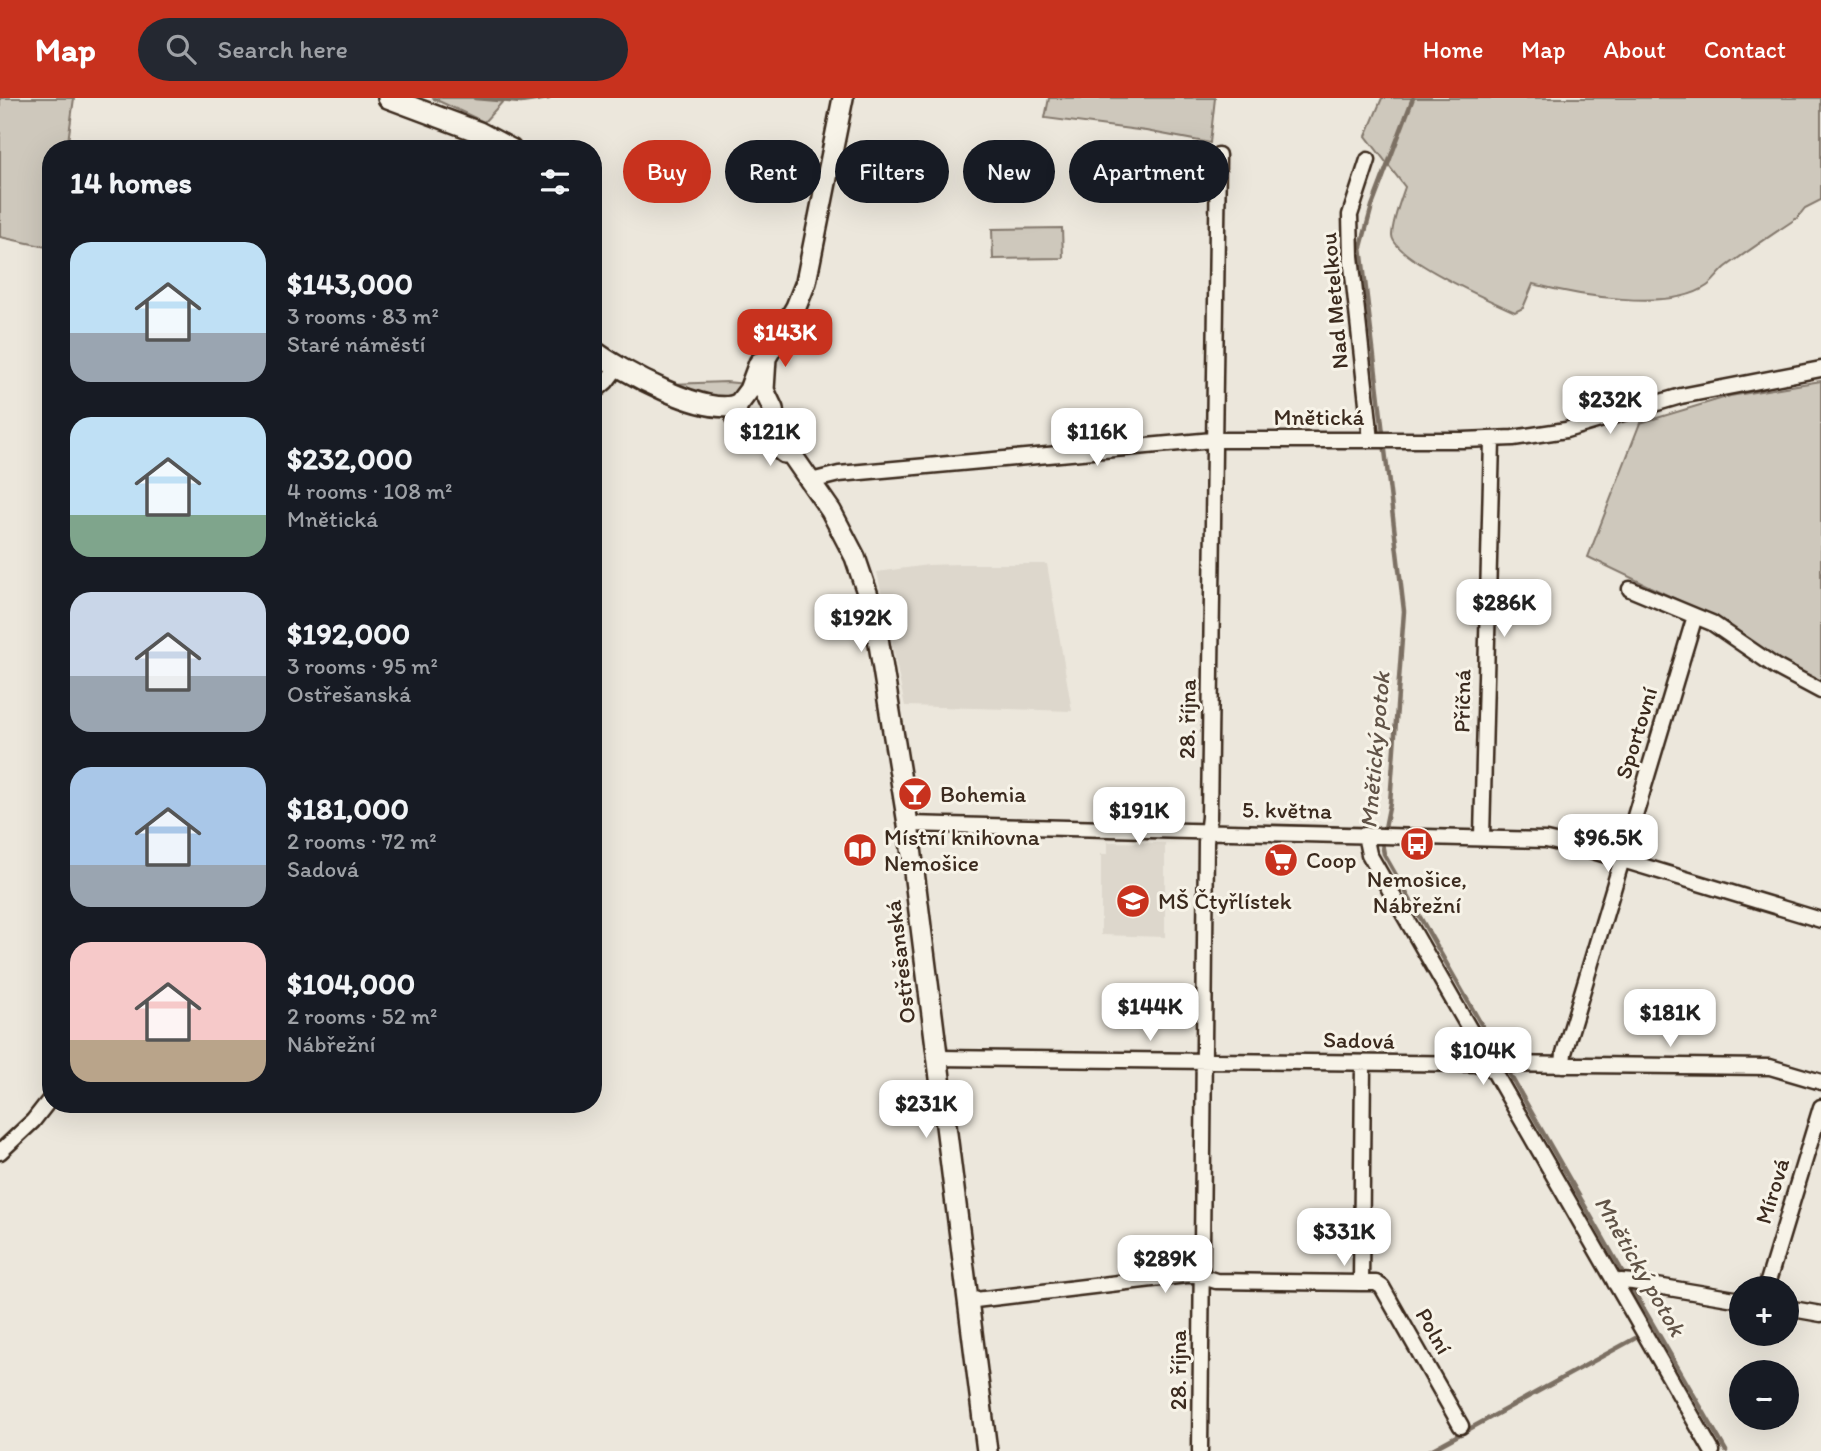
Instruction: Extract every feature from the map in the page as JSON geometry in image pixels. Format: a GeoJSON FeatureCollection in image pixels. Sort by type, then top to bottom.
{"type":"FeatureCollection","features":[{"type":"Feature","properties":{"kind":"street"},"geometry":{"type":"LineString","coordinates":[[806,476],[776,432],[763,383],[765,362],[796,307],[806,282],[843,98]]}},
{"type":"Feature","properties":{"kind":"street"},"geometry":{"type":"LineString","coordinates":[[392,99],[494,140]]}},
{"type":"Feature","properties":{"kind":"street","name":"Nad Metelkou"},"geometry":{"type":"LineString","coordinates":[[1368,160],[1350,215],[1351,256],[1371,440]]}},
{"type":"Feature","properties":{"kind":"street","name":"28. října"},"geometry":{"type":"LineString","coordinates":[[1200,1451],[1203,1061],[1217,203]]}},
{"type":"Feature","properties":{"kind":"street"},"geometry":{"type":"LineString","coordinates":[[747,431],[735,416],[740,401],[749,390],[756,367],[777,339]]}},
{"type":"Feature","properties":{"kind":"street"},"geometry":{"type":"LineString","coordinates":[[602,355],[709,412],[732,420],[747,431],[769,439],[806,476]]}},
{"type":"Feature","properties":{"kind":"street"},"geometry":{"type":"LineString","coordinates":[[602,385],[618,366]]}},
{"type":"Feature","properties":{"kind":"street","name":"Mnětická"},"geometry":{"type":"LineString","coordinates":[[806,476],[1213,440],[1492,440],[1566,430],[1681,396],[1821,369]]}},
{"type":"Feature","properties":{"kind":"street"},"geometry":{"type":"LineString","coordinates":[[686,399],[718,408],[732,407],[754,395],[760,396],[771,408]]}},
{"type":"Feature","properties":{"kind":"street"},"geometry":{"type":"LineString","coordinates":[[747,431],[768,428],[771,408]]}},
{"type":"Feature","properties":{"kind":"street","name":"Příčná"},"geometry":{"type":"LineString","coordinates":[[1482,837],[1492,440]]}},
{"type":"Feature","properties":{"kind":"street","name":"Ostřešanská"},"geometry":{"type":"LineString","coordinates":[[806,476],[831,510],[870,597],[889,694],[908,824],[987,1451]]}},
{"type":"Feature","properties":{"kind":"street"},"geometry":{"type":"LineString","coordinates":[[1630,589],[1712,623],[1776,667],[1821,691]]}},
{"type":"Feature","properties":{"kind":"street","name":"Sportovní"},"geometry":{"type":"LineString","coordinates":[[1563,1065],[1564,1053],[1695,616]]}},
{"type":"Feature","properties":{"kind":"street","name":"5. května"},"geometry":{"type":"LineString","coordinates":[[908,824],[1526,839],[1567,844],[1821,920]]}},
{"type":"Feature","properties":{"kind":"street"},"geometry":{"type":"LineString","coordinates":[[1367,835],[1369,854],[1500,1064],[1623,1282],[1644,1333],[1712,1451]]}},
{"type":"Feature","properties":{"kind":"street","name":"Sadová"},"geometry":{"type":"LineString","coordinates":[[936,1059],[1770,1067],[1821,1082]]}},
{"type":"Feature","properties":{"kind":"street"},"geometry":{"type":"LineString","coordinates":[[967,1301],[1186,1275],[1216,1281],[1362,1283],[1363,1063]]}},
{"type":"Feature","properties":{"kind":"street","name":"Mírová"},"geometry":{"type":"LineString","coordinates":[[1770,1276],[1821,1107]]}},
{"type":"Feature","properties":{"kind":"street"},"geometry":{"type":"LineString","coordinates":[[0,1152],[42,1110]]}},
{"type":"Feature","properties":{"kind":"street"},"geometry":{"type":"LineString","coordinates":[[1623,1282],[1729,1298]]}},
{"type":"Feature","properties":{"kind":"street","name":"Polní"},"geometry":{"type":"LineString","coordinates":[[1362,1283],[1376,1283],[1382,1287],[1461,1426]]}},
{"type":"Feature","properties":{"kind":"street"},"geometry":{"type":"LineString","coordinates":[[1799,1310],[1821,1314]]}},
{"type":"Feature","properties":{"kind":"shaded area"},"geometry":{"type":"Polygon","coordinates":[[[0,98],[74,98],[68,140],[42,140],[42,246],[0,237],[0,98]]]}},
{"type":"Feature","properties":{"kind":"shaded area"},"geometry":{"type":"Polygon","coordinates":[[[432,98],[506,98],[484,122],[432,98]]]}},
{"type":"Feature","properties":{"kind":"shaded area"},"geometry":{"type":"Polygon","coordinates":[[[1049,98],[1215,98],[1210,140],[1194,140],[1045,118],[1049,98]]]}},
{"type":"Feature","properties":{"kind":"shaded area"},"geometry":{"type":"Polygon","coordinates":[[[1382,98],[1821,98],[1821,200],[1805,208],[1797,218],[1726,267],[1707,286],[1691,294],[1647,300],[1622,299],[1573,293],[1533,284],[1523,308],[1515,312],[1425,267],[1396,245],[1392,235],[1405,187],[1366,136],[1382,98]]]}},
{"type":"Feature","properties":{"kind":"shaded area"},"geometry":{"type":"Polygon","coordinates":[[[1062,228],[1063,258],[993,259],[992,229],[1062,228]]]}},
{"type":"Feature","properties":{"kind":"shaded area"},"geometry":{"type":"Polygon","coordinates":[[[1821,381],[1821,686],[1791,670],[1705,613],[1588,557],[1640,423],[1730,396],[1821,381]]]}},
{"type":"Feature","properties":{"kind":"shaded area"},"geometry":{"type":"Polygon","coordinates":[[[670,384],[747,384],[728,402],[670,384]]]}},
{"type":"Feature","properties":{"kind":"shaded area"},"geometry":{"type":"Polygon","coordinates":[[[959,564],[1047,564],[1072,711],[905,706],[877,572],[959,564]]]}},
{"type":"Feature","properties":{"kind":"shaded area","name":"MŠ Čtyřlístek"},"geometry":{"type":"Polygon","coordinates":[[[1108,842],[1165,843],[1165,937],[1101,935],[1101,854],[1108,854],[1108,842]]]}},
{"type":"Feature","properties":{"kind":"waterway"},"geometry":{"type":"LineString","coordinates":[[475,98],[521,102],[549,98]]}},
{"type":"Feature","properties":{"kind":"waterway","name":"Mnětický potok"},"geometry":{"type":"LineString","coordinates":[[1413,98],[1372,206],[1361,247],[1404,611],[1390,803],[1382,843],[1384,854],[1626,1278]]}},
{"type":"Feature","properties":{"kind":"waterway","name":"Mnětický potok"},"geometry":{"type":"LineString","coordinates":[[1630,1285],[1726,1451]]}},
{"type":"Feature","properties":{"kind":"waterway"},"geometry":{"type":"LineString","coordinates":[[1429,1451],[1643,1334]]}},
{"type":"Feature","properties":{"kind":"place","name":"Bohemia"},"geometry":{"type":"Point","coordinates":[915,794]}},
{"type":"Feature","properties":{"kind":"place","name":"Nemošice, Nábřežní"},"geometry":{"type":"Point","coordinates":[1417,844]}},
{"type":"Feature","properties":{"kind":"place","name":"Místní knihovna Nemošice"},"geometry":{"type":"Point","coordinates":[860,850]}},
{"type":"Feature","properties":{"kind":"place","name":"Coop"},"geometry":{"type":"Point","coordinates":[1281,860]}},
{"type":"Feature","properties":{"kind":"place","name":"MŠ Čtyřlístek"},"geometry":{"type":"Point","coordinates":[1133,901]}}]}
